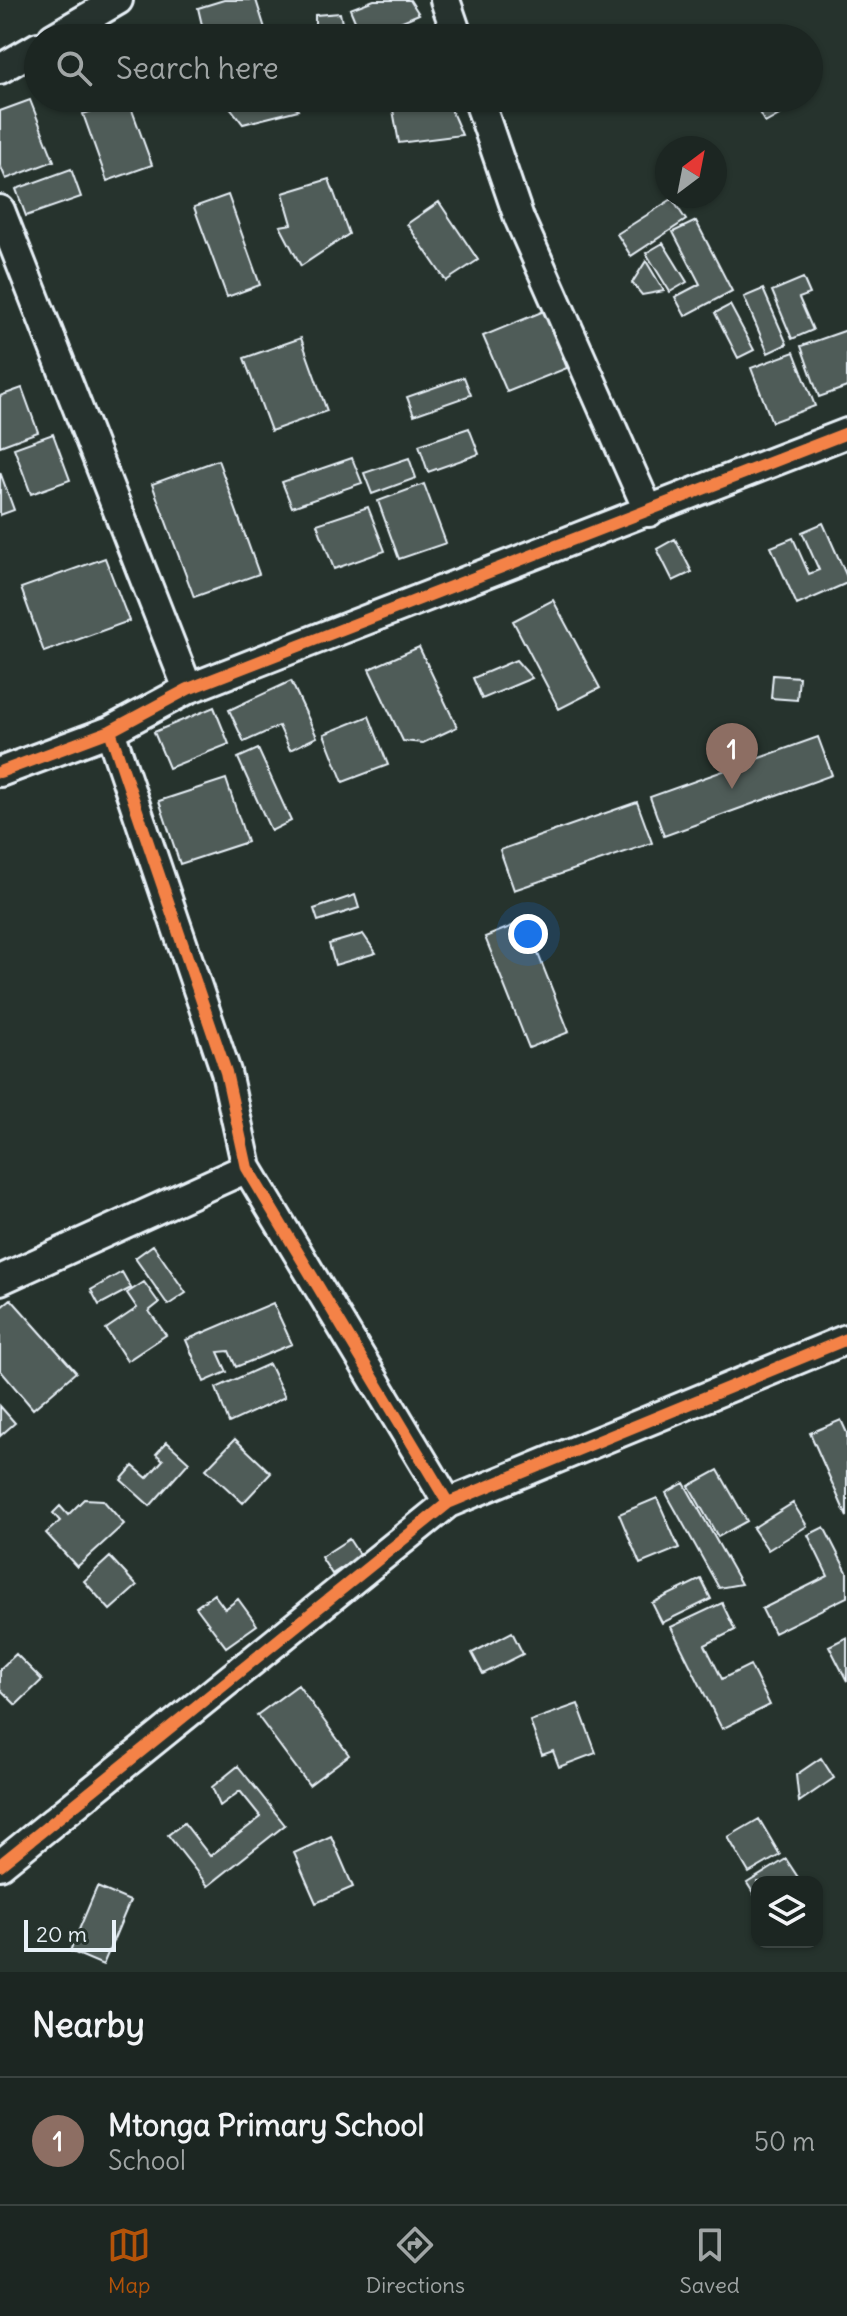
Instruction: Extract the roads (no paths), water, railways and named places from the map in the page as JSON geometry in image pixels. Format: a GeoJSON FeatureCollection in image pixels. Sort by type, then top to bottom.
{"type":"FeatureCollection","features":[{"type":"Feature","properties":{"kind":"street"},"geometry":{"type":"LineString","coordinates":[[77,24],[118,0]]}},
{"type":"Feature","properties":{"kind":"street"},"geometry":{"type":"LineString","coordinates":[[445,0],[453,24]]}},
{"type":"Feature","properties":{"kind":"street"},"geometry":{"type":"LineString","coordinates":[[0,69],[24,55]]}},
{"type":"Feature","properties":{"kind":"street"},"geometry":{"type":"LineString","coordinates":[[483,112],[519,218],[649,512]]}},
{"type":"Feature","properties":{"kind":"street"},"geometry":{"type":"LineString","coordinates":[[0,210],[188,689]]}},
{"type":"Feature","properties":{"kind":"street"},"geometry":{"type":"LineString","coordinates":[[0,772],[110,731],[188,689],[847,433]]}},
{"type":"Feature","properties":{"kind":"street"},"geometry":{"type":"LineString","coordinates":[[110,731],[226,1072],[247,1168],[448,1503]]}},
{"type":"Feature","properties":{"kind":"street"},"geometry":{"type":"LineString","coordinates":[[0,1280],[247,1168]]}},
{"type":"Feature","properties":{"kind":"street"},"geometry":{"type":"LineString","coordinates":[[0,1865],[448,1503],[847,1339]]}},
{"type":"Feature","properties":{"kind":"place","name":"Mtonga Primary School"},"geometry":{"type":"Point","coordinates":[732,789]}}]}
